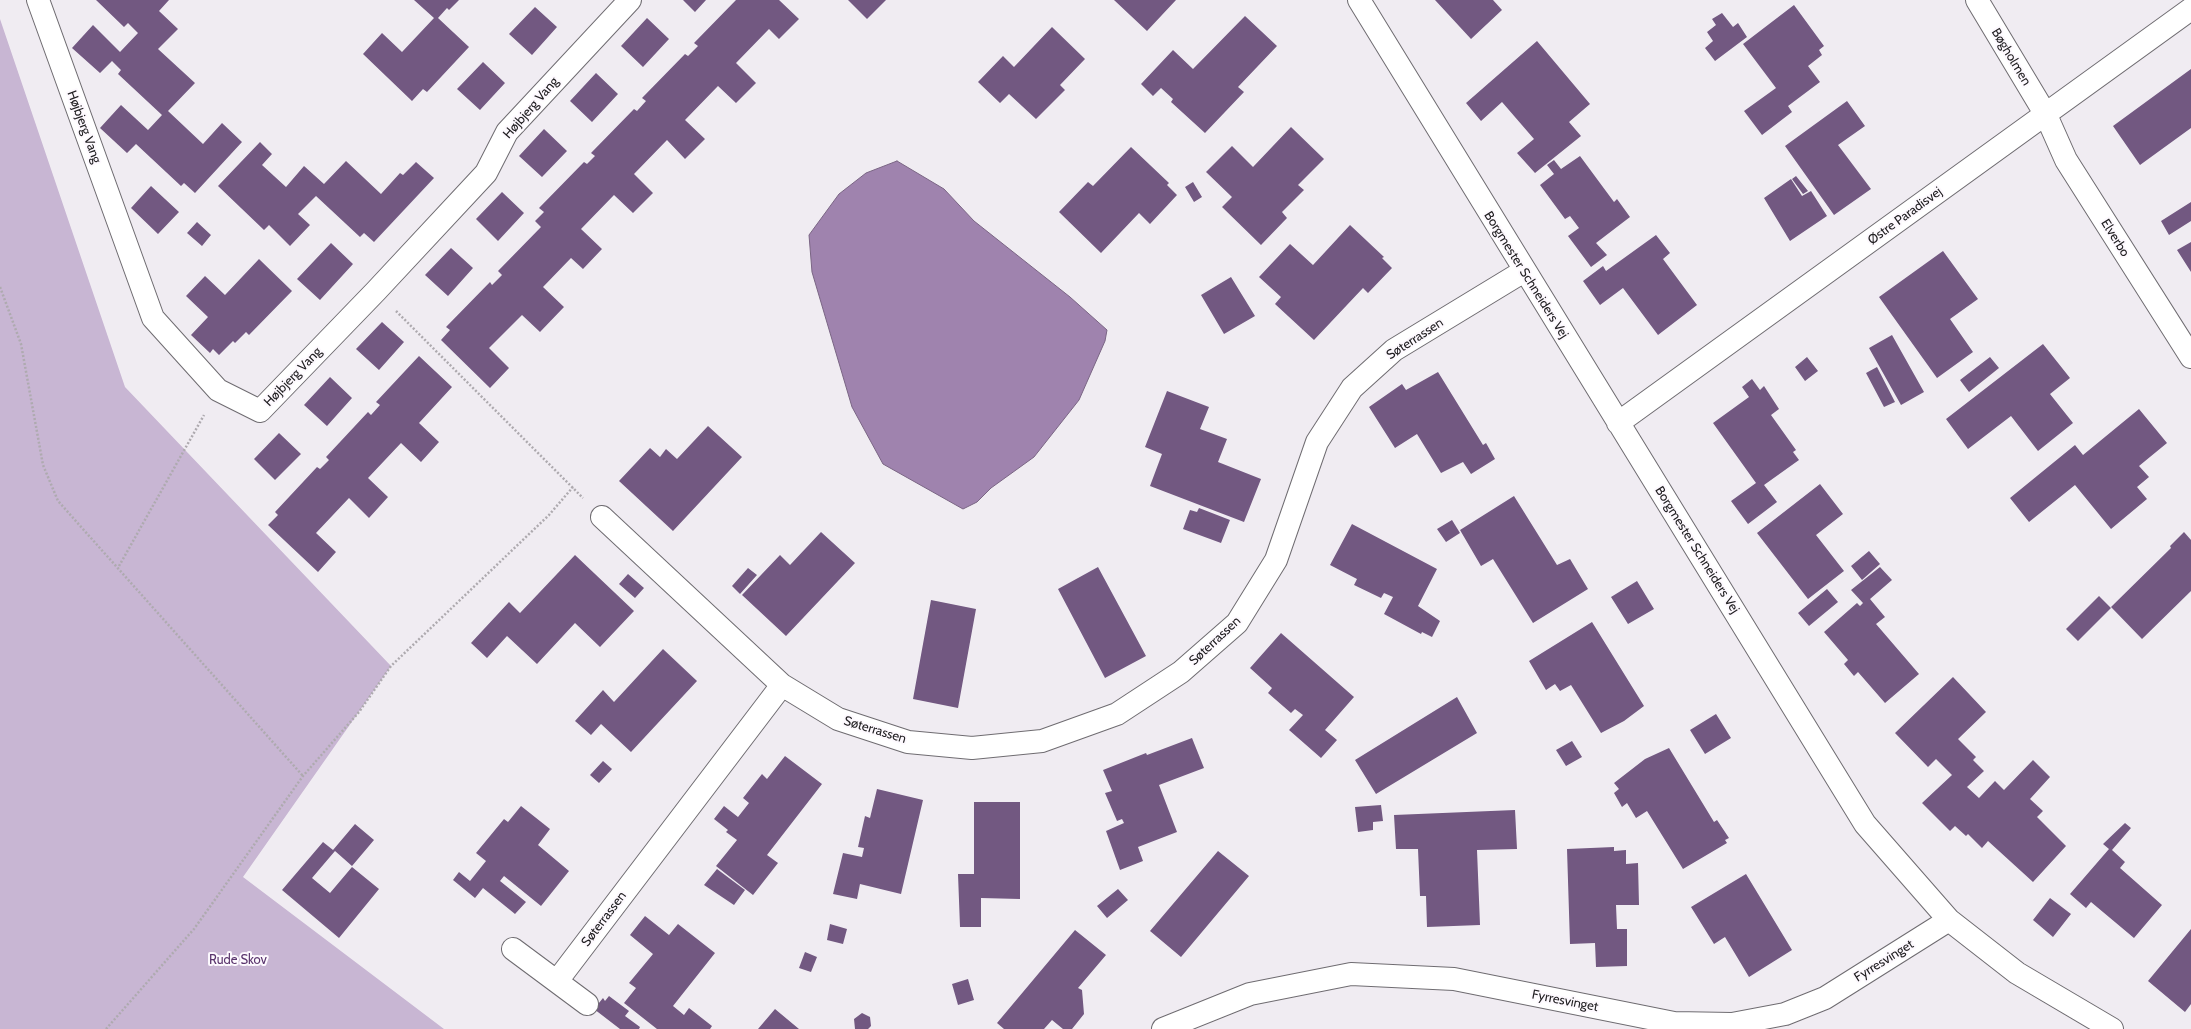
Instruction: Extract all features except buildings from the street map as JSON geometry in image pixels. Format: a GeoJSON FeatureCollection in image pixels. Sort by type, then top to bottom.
{"type":"FeatureCollection","features":[{"type":"Feature","properties":{"kind":"street","name":"Højbjerg Vang"},"geometry":{"type":"LineString","coordinates":[[38,0],[153,318],[218,390],[260,411],[376,291],[486,173],[507,132],[630,0]]}},
{"type":"Feature","properties":{"kind":"street","name":"Borgmester Schneiders Vej"},"geometry":{"type":"LineString","coordinates":[[1359,0],[1524,271],[1865,824],[1949,920],[2017,973],[2112,1029]]}},
{"type":"Feature","properties":{"kind":"street","name":"Bøgholmen"},"geometry":{"type":"LineString","coordinates":[[1977,0],[2046,115]]}},
{"type":"Feature","properties":{"kind":"street","name":"Østre Paradisvej"},"geometry":{"type":"LineString","coordinates":[[1618,423],[2191,9]]}},
{"type":"Feature","properties":{"kind":"street","name":"Elverbo"},"geometry":{"type":"LineString","coordinates":[[2046,115],[2066,160],[2191,357]]}},
{"type":"Feature","properties":{"kind":"street","name":"Søterrassen"},"geometry":{"type":"LineString","coordinates":[[602,517],[782,685],[838,719],[908,742],[972,748],[1042,741],[1117,714],[1182,672],[1238,623],[1276,560],[1317,442],[1352,388],[1394,350],[1524,271]]}},
{"type":"Feature","properties":{"kind":"street","name":"Søterrassen"},"geometry":{"type":"LineString","coordinates":[[558,981],[782,685]]}},
{"type":"Feature","properties":{"kind":"street","name":"Fyrresvinget"},"geometry":{"type":"LineString","coordinates":[[1163,1029],[1250,994],[1351,974],[1454,979],[1674,1023],[1732,1024],[1784,1014],[1825,998],[1949,920]]}},
{"type":"Feature","properties":{"kind":"street"},"geometry":{"type":"LineString","coordinates":[[513,949],[587,1004]]}},
{"type":"Feature","properties":{"kind":"path"},"geometry":{"type":"LineString","coordinates":[[0,288],[21,344],[43,465],[58,501],[119,566],[303,776]]}},
{"type":"Feature","properties":{"kind":"path"},"geometry":{"type":"LineString","coordinates":[[376,291],[602,517]]}},
{"type":"Feature","properties":{"kind":"path"},"geometry":{"type":"LineString","coordinates":[[119,566],[218,390]]}},
{"type":"Feature","properties":{"kind":"path"},"geometry":{"type":"LineString","coordinates":[[106,1029],[194,929],[303,776],[359,712],[391,666],[549,515],[573,487]]}},
{"type":"Feature","properties":{"kind":"green space","name":"Rude Skov"},"geometry":{"type":"Polygon","coordinates":[[[0,19],[125,387],[391,666],[243,877],[444,1029],[0,1029],[0,19]]]}},
{"type":"Feature","properties":{"kind":"shaded area"},"geometry":{"type":"Polygon","coordinates":[[[897,161],[944,189],[974,221],[1070,297],[1107,330],[1105,341],[1079,400],[1034,457],[991,488],[977,502],[963,509],[883,464],[852,407],[812,272],[809,235],[839,194],[866,173],[897,161]]]}}]}
